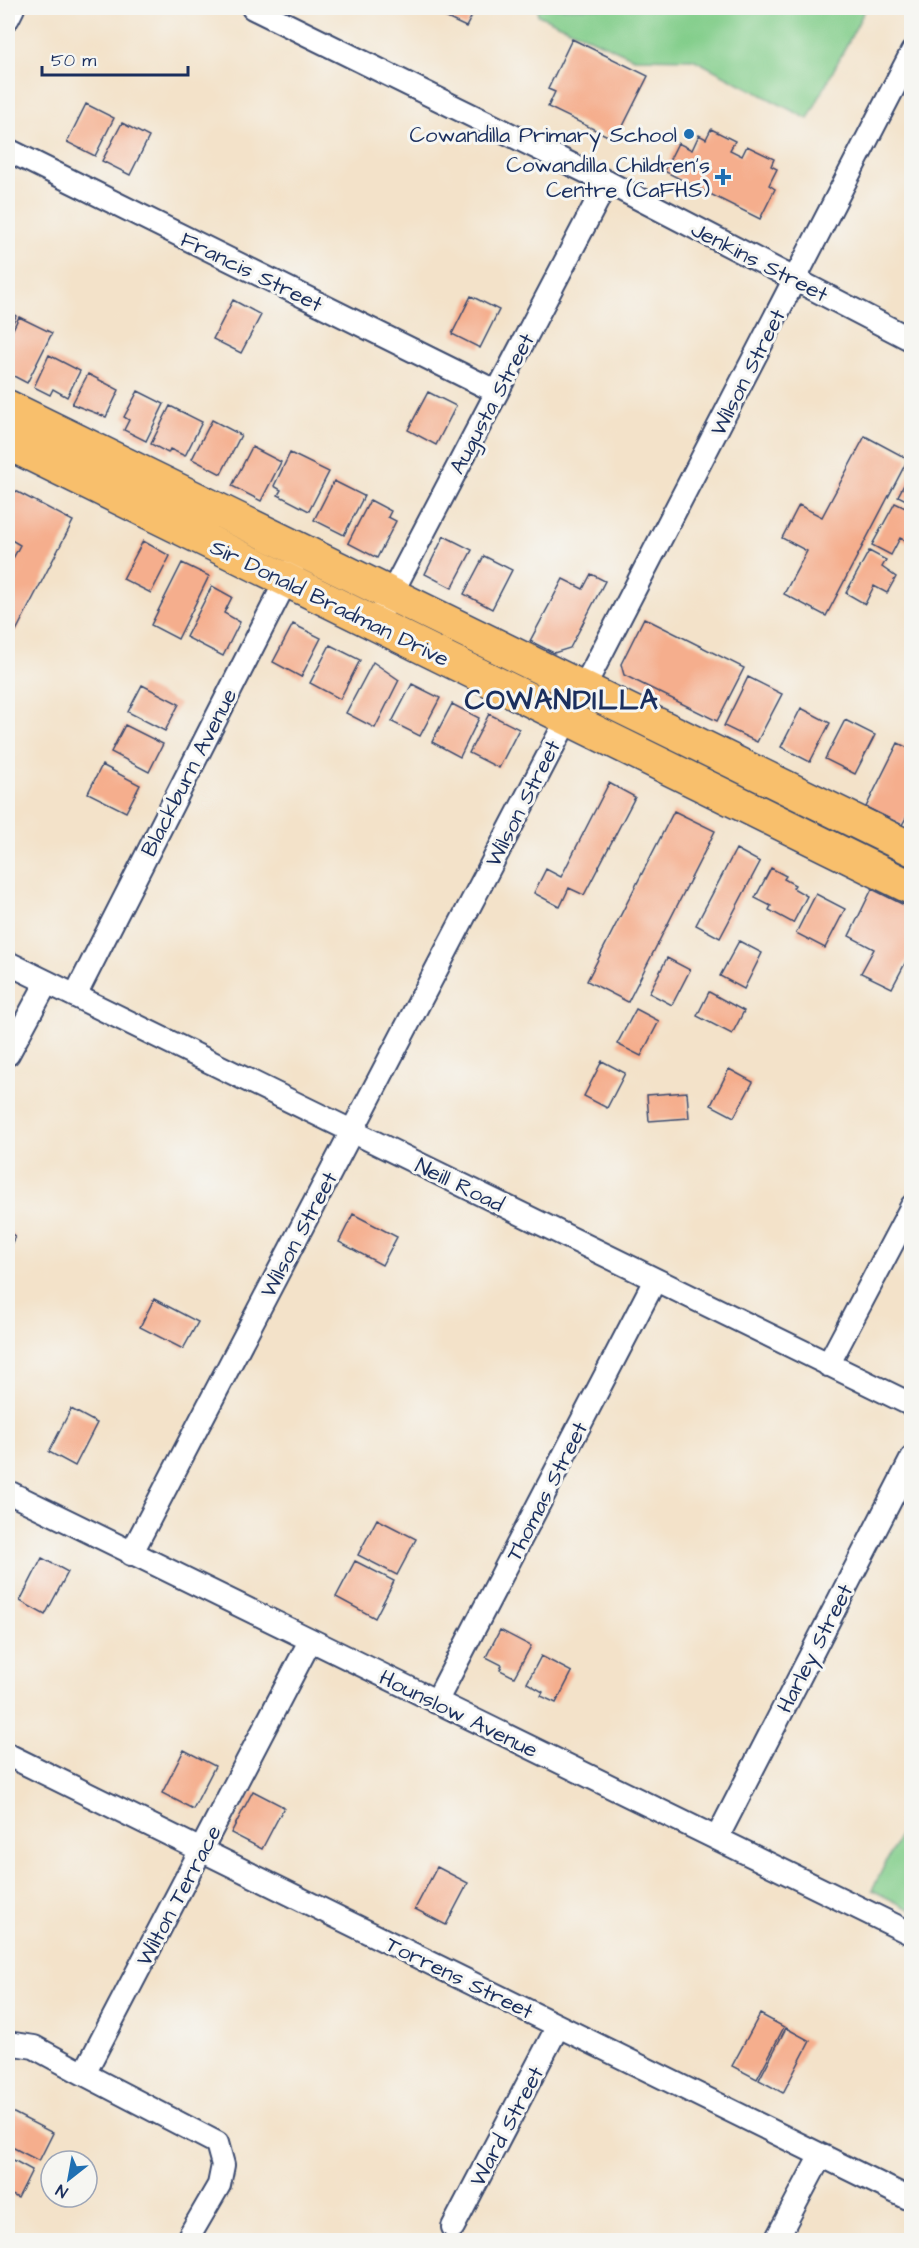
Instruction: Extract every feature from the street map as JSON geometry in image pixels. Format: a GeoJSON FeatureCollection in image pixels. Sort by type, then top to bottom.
{"type":"FeatureCollection","features":[{"type":"Feature","properties":{"kind":"main road","name":"Sir Donald Bradman Drive"},"geometry":{"type":"LineString","coordinates":[[8,408],[302,549],[912,849]]}},
{"type":"Feature","properties":{"kind":"main road","name":"Sir Donald Bradman Drive"},"geometry":{"type":"LineString","coordinates":[[8,443],[912,888]]}},
{"type":"Feature","properties":{"kind":"street"},"geometry":{"type":"LineString","coordinates":[[8,18],[13,8]]}},
{"type":"Feature","properties":{"kind":"street","name":"Jenkins Street"},"geometry":{"type":"LineString","coordinates":[[252,8],[607,182],[912,340]]}},
{"type":"Feature","properties":{"kind":"street","name":"Wilson Street"},"geometry":{"type":"LineString","coordinates":[[131,1554],[584,687],[912,52]]}},
{"type":"Feature","properties":{"kind":"street","name":"Francis Street"},"geometry":{"type":"LineString","coordinates":[[8,150],[497,392]]}},
{"type":"Feature","properties":{"kind":"street","name":"Augusta Street"},"geometry":{"type":"LineString","coordinates":[[376,624],[607,182]]}},
{"type":"Feature","properties":{"kind":"street","name":"Blackburn Avenue"},"geometry":{"type":"LineString","coordinates":[[75,996],[302,549]]}},
{"type":"Feature","properties":{"kind":"street","name":"Neill Road"},"geometry":{"type":"LineString","coordinates":[[8,963],[912,1406]]}},
{"type":"Feature","properties":{"kind":"street"},"geometry":{"type":"LineString","coordinates":[[8,1054],[47,982]]}},
{"type":"Feature","properties":{"kind":"street"},"geometry":{"type":"LineString","coordinates":[[828,1365],[912,1206]]}},
{"type":"Feature","properties":{"kind":"street","name":"Thomas Street"},"geometry":{"type":"LineString","coordinates":[[436,1702],[655,1280]]}},
{"type":"Feature","properties":{"kind":"street","name":"Harley Street"},"geometry":{"type":"LineString","coordinates":[[717,1838],[912,1458]]}},
{"type":"Feature","properties":{"kind":"street","name":"Hounslow Avenue"},"geometry":{"type":"LineString","coordinates":[[8,1492],[912,1934]]}},
{"type":"Feature","properties":{"kind":"street","name":"Wilton Terrace"},"geometry":{"type":"LineString","coordinates":[[84,2074],[310,1641]]}},
{"type":"Feature","properties":{"kind":"street","name":"Torrens Street"},"geometry":{"type":"LineString","coordinates":[[8,1755],[820,2157],[912,2200]]}},
{"type":"Feature","properties":{"kind":"street","name":"Ward Street"},"geometry":{"type":"LineString","coordinates":[[453,2227],[558,2026]]}},
{"type":"Feature","properties":{"kind":"street"},"geometry":{"type":"LineString","coordinates":[[8,2049],[14,2044],[34,2048],[217,2143],[223,2165],[219,2185],[187,2241]]}},
{"type":"Feature","properties":{"kind":"street"},"geometry":{"type":"LineString","coordinates":[[777,2241],[820,2157]]}},
{"type":"Feature","properties":{"kind":"green space"},"geometry":{"type":"Polygon","coordinates":[[[538,8],[866,8],[808,119],[693,59],[634,58],[538,15],[538,8]]]}},
{"type":"Feature","properties":{"kind":"green space"},"geometry":{"type":"Polygon","coordinates":[[[911,1813],[911,1910],[872,1890],[911,1813]]]}},
{"type":"Feature","properties":{"kind":"building"},"geometry":{"type":"Polygon","coordinates":[[[426,8],[476,8],[466,27],[426,8]]]}},
{"type":"Feature","properties":{"kind":"building"},"geometry":{"type":"Polygon","coordinates":[[[572,39],[648,76],[616,140],[548,107],[555,92],[548,89],[572,39]]]}},
{"type":"Feature","properties":{"kind":"building"},"geometry":{"type":"Polygon","coordinates":[[[86,104],[114,118],[95,156],[67,142],[86,104]]]}},
{"type":"Feature","properties":{"kind":"building"},"geometry":{"type":"Polygon","coordinates":[[[122,123],[149,137],[130,175],[102,161],[122,123]]]}},
{"type":"Feature","properties":{"kind":"building"},"geometry":{"type":"Polygon","coordinates":[[[711,129],[735,141],[730,150],[742,156],[747,146],[774,159],[771,166],[777,169],[769,185],[775,189],[760,219],[664,171],[678,143],[692,150],[699,135],[706,139],[711,129]]]}},
{"type":"Feature","properties":{"kind":"building"},"geometry":{"type":"Polygon","coordinates":[[[471,296],[499,310],[480,348],[452,334],[471,296]]]}},
{"type":"Feature","properties":{"kind":"building"},"geometry":{"type":"Polygon","coordinates":[[[233,300],[261,315],[241,353],[213,339],[233,300]]]}},
{"type":"Feature","properties":{"kind":"building"},"geometry":{"type":"Polygon","coordinates":[[[8,311],[16,316],[8,333],[8,311]]]}},
{"type":"Feature","properties":{"kind":"building"},"geometry":{"type":"Polygon","coordinates":[[[19,317],[52,333],[27,383],[8,373],[10,363],[8,361],[8,339],[19,317]]]}},
{"type":"Feature","properties":{"kind":"building"},"geometry":{"type":"Polygon","coordinates":[[[49,355],[80,371],[67,397],[53,389],[50,395],[34,387],[49,355]]]}},
{"type":"Feature","properties":{"kind":"building"},"geometry":{"type":"Polygon","coordinates":[[[88,374],[119,390],[106,417],[72,404],[88,374]]]}},
{"type":"Feature","properties":{"kind":"building"},"geometry":{"type":"Polygon","coordinates":[[[138,391],[164,404],[146,441],[124,430],[129,420],[124,417],[138,391]]]}},
{"type":"Feature","properties":{"kind":"building"},"geometry":{"type":"Polygon","coordinates":[[[428,392],[456,406],[436,445],[408,430],[428,392]]]}},
{"type":"Feature","properties":{"kind":"building"},"geometry":{"type":"Polygon","coordinates":[[[170,406],[202,422],[185,456],[170,449],[168,453],[151,444],[170,406]]]}},
{"type":"Feature","properties":{"kind":"building"},"geometry":{"type":"Polygon","coordinates":[[[212,420],[241,435],[221,474],[192,459],[212,420]]]}},
{"type":"Feature","properties":{"kind":"building"},"geometry":{"type":"Polygon","coordinates":[[[865,436],[908,459],[826,616],[784,594],[807,551],[782,538],[799,505],[822,517],[865,436]]]}},
{"type":"Feature","properties":{"kind":"building"},"geometry":{"type":"Polygon","coordinates":[[[252,447],[281,462],[261,501],[232,486],[252,447]]]}},
{"type":"Feature","properties":{"kind":"building"},"geometry":{"type":"Polygon","coordinates":[[[290,453],[329,472],[309,511],[278,495],[281,490],[274,486],[290,453]]]}},
{"type":"Feature","properties":{"kind":"building"},"geometry":{"type":"Polygon","coordinates":[[[912,470],[912,503],[898,496],[912,470]]]}},
{"type":"Feature","properties":{"kind":"building"},"geometry":{"type":"Polygon","coordinates":[[[334,481],[364,496],[344,535],[314,520],[334,481]]]}},
{"type":"Feature","properties":{"kind":"building"},"geometry":{"type":"Polygon","coordinates":[[[8,487],[73,521],[16,631],[8,626],[8,568],[20,545],[8,538],[8,487]]]}},
{"type":"Feature","properties":{"kind":"building"},"geometry":{"type":"Polygon","coordinates":[[[370,500],[391,511],[388,517],[396,521],[377,558],[348,543],[370,500]]]}},
{"type":"Feature","properties":{"kind":"building"},"geometry":{"type":"Polygon","coordinates":[[[895,503],[912,511],[908,519],[912,521],[912,544],[900,538],[891,555],[872,545],[895,503]]]}},
{"type":"Feature","properties":{"kind":"building"},"geometry":{"type":"Polygon","coordinates":[[[444,536],[472,550],[452,588],[425,574],[444,536]]]}},
{"type":"Feature","properties":{"kind":"building"},"geometry":{"type":"Polygon","coordinates":[[[143,541],[170,556],[151,593],[123,579],[143,541]]]}},
{"type":"Feature","properties":{"kind":"building"},"geometry":{"type":"Polygon","coordinates":[[[869,551],[886,560],[882,567],[896,577],[887,593],[874,586],[865,604],[846,593],[869,551]]]}},
{"type":"Feature","properties":{"kind":"building"},"geometry":{"type":"Polygon","coordinates":[[[484,556],[512,570],[492,609],[464,594],[484,556]]]}},
{"type":"Feature","properties":{"kind":"building"},"geometry":{"type":"Polygon","coordinates":[[[182,563],[209,576],[178,639],[151,625],[182,563]]]}},
{"type":"Feature","properties":{"kind":"building"},"geometry":{"type":"Polygon","coordinates":[[[591,574],[605,581],[570,648],[554,653],[530,641],[563,579],[583,589],[591,574]]]}},
{"type":"Feature","properties":{"kind":"building"},"geometry":{"type":"Polygon","coordinates":[[[212,586],[232,597],[224,613],[240,622],[223,656],[186,637],[212,586]]]}},
{"type":"Feature","properties":{"kind":"building"},"geometry":{"type":"Polygon","coordinates":[[[644,618],[744,668],[717,721],[624,675],[621,664],[644,618]]]}},
{"type":"Feature","properties":{"kind":"building"},"geometry":{"type":"Polygon","coordinates":[[[293,624],[321,638],[301,677],[273,662],[293,624]]]}},
{"type":"Feature","properties":{"kind":"building"},"geometry":{"type":"Polygon","coordinates":[[[330,645],[360,660],[340,699],[310,683],[330,645]]]}},
{"type":"Feature","properties":{"kind":"building"},"geometry":{"type":"Polygon","coordinates":[[[373,662],[399,680],[375,728],[346,713],[373,662]]]}},
{"type":"Feature","properties":{"kind":"building"},"geometry":{"type":"Polygon","coordinates":[[[748,677],[782,694],[757,742],[724,726],[748,677]]]}},
{"type":"Feature","properties":{"kind":"building"},"geometry":{"type":"Polygon","coordinates":[[[412,684],[440,698],[420,736],[392,722],[412,684]]]}},
{"type":"Feature","properties":{"kind":"building"},"geometry":{"type":"Polygon","coordinates":[[[142,685],[179,704],[165,731],[128,712],[142,685]]]}},
{"type":"Feature","properties":{"kind":"building"},"geometry":{"type":"Polygon","coordinates":[[[452,704],[479,718],[460,757],[432,742],[452,704]]]}},
{"type":"Feature","properties":{"kind":"building"},"geometry":{"type":"Polygon","coordinates":[[[801,708],[830,723],[810,762],[781,747],[801,708]]]}},
{"type":"Feature","properties":{"kind":"building"},"geometry":{"type":"Polygon","coordinates":[[[489,714],[519,729],[499,768],[469,753],[489,714]]]}},
{"type":"Feature","properties":{"kind":"building"},"geometry":{"type":"Polygon","coordinates":[[[845,720],[875,735],[855,774],[825,759],[845,720]]]}},
{"type":"Feature","properties":{"kind":"building"},"geometry":{"type":"Polygon","coordinates":[[[125,725],[163,744],[149,772],[111,752],[125,725]]]}},
{"type":"Feature","properties":{"kind":"building"},"geometry":{"type":"Polygon","coordinates":[[[898,743],[912,750],[912,807],[902,825],[866,807],[898,743]]]}},
{"type":"Feature","properties":{"kind":"building"},"geometry":{"type":"Polygon","coordinates":[[[102,765],[140,785],[126,812],[88,793],[102,765]]]}},
{"type":"Feature","properties":{"kind":"building"},"geometry":{"type":"Polygon","coordinates":[[[609,783],[635,797],[584,895],[569,888],[560,907],[534,893],[546,869],[561,877],[609,783]]]}},
{"type":"Feature","properties":{"kind":"building"},"geometry":{"type":"Polygon","coordinates":[[[674,811],[715,831],[628,1002],[587,981],[674,811]]]}},
{"type":"Feature","properties":{"kind":"building"},"geometry":{"type":"Polygon","coordinates":[[[736,849],[760,862],[720,938],[696,925],[736,849]]]}},
{"type":"Feature","properties":{"kind":"building"},"geometry":{"type":"Polygon","coordinates":[[[771,868],[786,876],[784,879],[795,885],[793,888],[807,896],[793,923],[769,910],[771,906],[755,898],[771,868]]]}},
{"type":"Feature","properties":{"kind":"building"},"geometry":{"type":"Polygon","coordinates":[[[872,889],[912,909],[912,950],[892,988],[861,973],[874,949],[849,936],[872,889]]]}},
{"type":"Feature","properties":{"kind":"building"},"geometry":{"type":"Polygon","coordinates":[[[816,894],[845,909],[825,948],[796,933],[816,894]]]}},
{"type":"Feature","properties":{"kind":"building"},"geometry":{"type":"Polygon","coordinates":[[[739,941],[762,953],[744,989],[720,976],[739,941]]]}},
{"type":"Feature","properties":{"kind":"building"},"geometry":{"type":"Polygon","coordinates":[[[667,958],[690,970],[672,1005],[649,993],[667,958]]]}},
{"type":"Feature","properties":{"kind":"building"},"geometry":{"type":"Polygon","coordinates":[[[709,992],[744,1011],[732,1034],[697,1016],[709,992]]]}},
{"type":"Feature","properties":{"kind":"building"},"geometry":{"type":"Polygon","coordinates":[[[636,1009],[659,1021],[641,1056],[617,1044],[636,1009]]]}},
{"type":"Feature","properties":{"kind":"building"},"geometry":{"type":"Polygon","coordinates":[[[602,1061],[625,1073],[607,1108],[584,1096],[602,1061]]]}},
{"type":"Feature","properties":{"kind":"building"},"geometry":{"type":"Polygon","coordinates":[[[729,1069],[753,1082],[734,1117],[711,1105],[729,1069]]]}},
{"type":"Feature","properties":{"kind":"building"},"geometry":{"type":"Polygon","coordinates":[[[687,1092],[689,1118],[649,1121],[647,1095],[687,1092]]]}},
{"type":"Feature","properties":{"kind":"building"},"geometry":{"type":"Polygon","coordinates":[[[353,1214],[397,1237],[382,1265],[339,1242],[353,1214]]]}},
{"type":"Feature","properties":{"kind":"building"},"geometry":{"type":"Polygon","coordinates":[[[8,1232],[15,1236],[8,1251],[8,1232]]]}},
{"type":"Feature","properties":{"kind":"building"},"geometry":{"type":"Polygon","coordinates":[[[154,1299],[198,1322],[183,1349],[140,1327],[154,1299]]]}},
{"type":"Feature","properties":{"kind":"building"},"geometry":{"type":"Polygon","coordinates":[[[71,1409],[97,1423],[75,1466],[49,1452],[71,1409]]]}},
{"type":"Feature","properties":{"kind":"building"},"geometry":{"type":"Polygon","coordinates":[[[377,1519],[416,1539],[397,1575],[358,1555],[377,1519]]]}},
{"type":"Feature","properties":{"kind":"building"},"geometry":{"type":"Polygon","coordinates":[[[42,1558],[68,1572],[45,1615],[20,1601],[42,1558]]]}},
{"type":"Feature","properties":{"kind":"building"},"geometry":{"type":"Polygon","coordinates":[[[355,1561],[394,1581],[375,1618],[336,1597],[355,1561]]]}},
{"type":"Feature","properties":{"kind":"building"},"geometry":{"type":"Polygon","coordinates":[[[500,1630],[531,1646],[514,1677],[500,1670],[502,1665],[486,1657],[500,1630]]]}},
{"type":"Feature","properties":{"kind":"building"},"geometry":{"type":"Polygon","coordinates":[[[541,1656],[572,1672],[556,1703],[541,1696],[543,1692],[527,1683],[541,1656]]]}},
{"type":"Feature","properties":{"kind":"building"},"geometry":{"type":"Polygon","coordinates":[[[184,1750],[215,1766],[193,1809],[162,1793],[184,1750]]]}},
{"type":"Feature","properties":{"kind":"building"},"geometry":{"type":"Polygon","coordinates":[[[253,1791],[284,1807],[262,1849],[231,1833],[253,1791]]]}},
{"type":"Feature","properties":{"kind":"building"},"geometry":{"type":"Polygon","coordinates":[[[437,1867],[468,1883],[446,1925],[415,1909],[437,1867]]]}},
{"type":"Feature","properties":{"kind":"building"},"geometry":{"type":"Polygon","coordinates":[[[760,2014],[784,2027],[757,2079],[732,2066],[760,2014]]]}},
{"type":"Feature","properties":{"kind":"building"},"geometry":{"type":"Polygon","coordinates":[[[786,2028],[810,2041],[783,2093],[759,2080],[786,2028]]]}},
{"type":"Feature","properties":{"kind":"building"},"geometry":{"type":"Polygon","coordinates":[[[10,2111],[53,2133],[45,2149],[39,2149],[39,2161],[8,2145],[10,2111]]]}},
{"type":"Feature","properties":{"kind":"building"},"geometry":{"type":"Polygon","coordinates":[[[8,2157],[32,2170],[18,2198],[8,2193],[8,2157]]]}},
{"type":"Feature","properties":{"kind":"place","name":"Cowandilla Primary School"},"geometry":{"type":"Point","coordinates":[689,134]}},
{"type":"Feature","properties":{"kind":"place","name":"Cowandilla Children’s Centre (CaFHS)"},"geometry":{"type":"Point","coordinates":[723,177]}},
{"type":"Feature","properties":{"kind":"district","name":"COWANDILLA"},"geometry":{"type":"Point","coordinates":[562,699]}}]}
